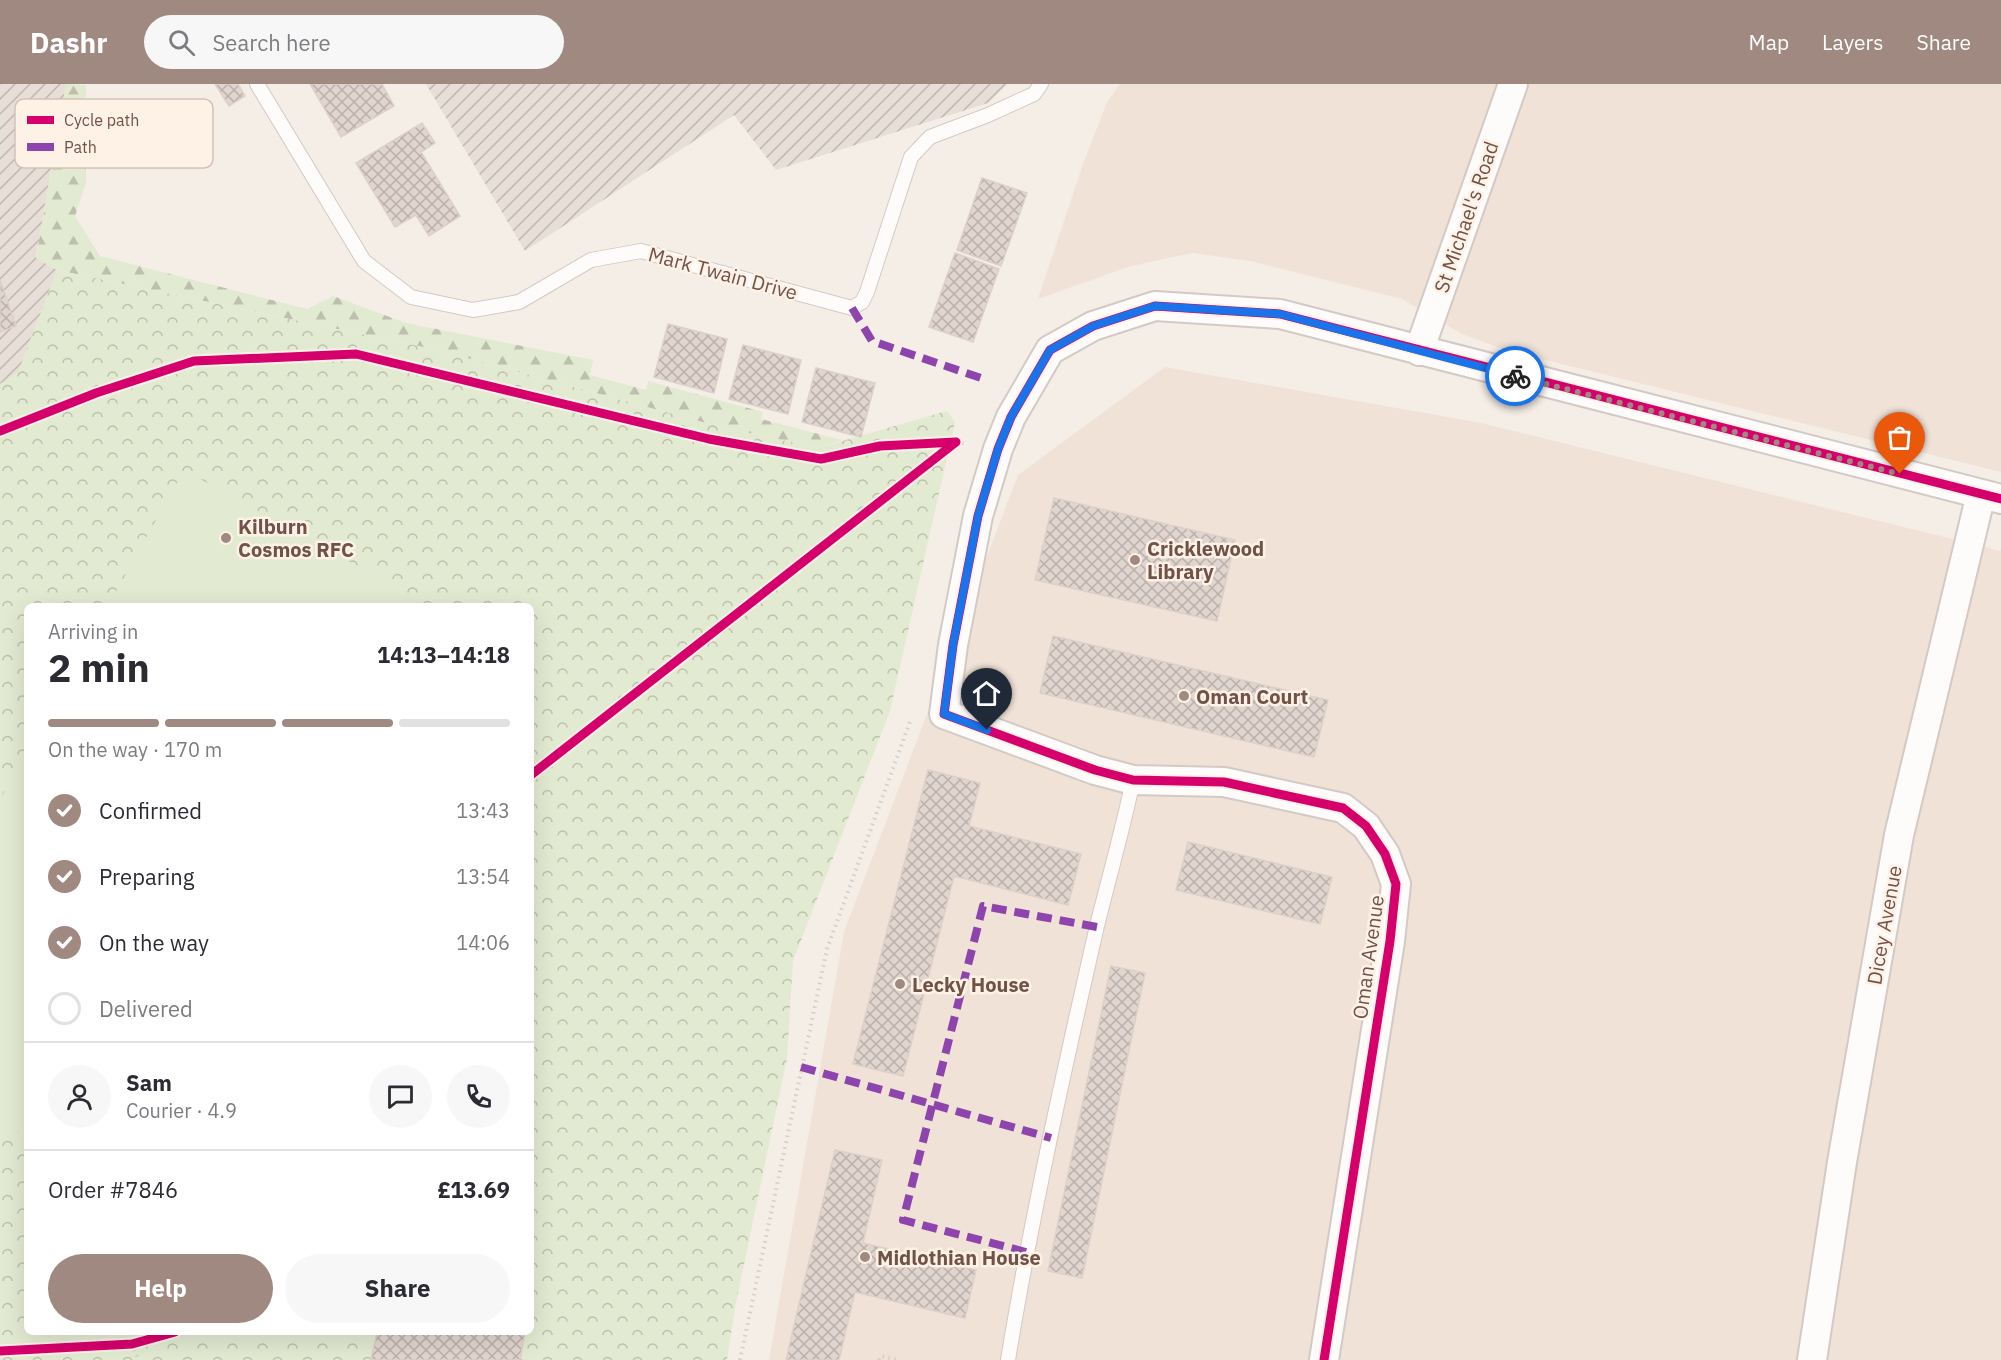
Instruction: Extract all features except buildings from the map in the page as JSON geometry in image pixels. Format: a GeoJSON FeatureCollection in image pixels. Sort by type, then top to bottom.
{"type":"FeatureCollection","features":[{"type":"Feature","properties":{"kind":"street","name":"St Michael's Road"},"geometry":{"type":"LineString","coordinates":[[1419,351],[1513,84]]}},
{"type":"Feature","properties":{"kind":"street","name":"Oman Avenue"},"geometry":{"type":"LineString","coordinates":[[1324,1360],[1390,941],[1396,885],[1385,854],[1366,826],[1343,808],[1224,782],[1133,780],[1095,770],[944,714],[953,645],[978,516],[998,449],[1011,417],[1050,350],[1093,326],[1155,306],[1280,314],[1419,351]]}},
{"type":"Feature","properties":{"kind":"street"},"geometry":{"type":"LineString","coordinates":[[1419,351],[1991,497]]}},
{"type":"Feature","properties":{"kind":"street","name":"Dicey Avenue"},"geometry":{"type":"LineString","coordinates":[[1812,1360],[1842,1162],[1899,836],[1991,497]]}},
{"type":"Feature","properties":{"kind":"lane","name":"Mark Twain Drive"},"geometry":{"type":"LineString","coordinates":[[257,84],[364,261],[411,297],[473,310],[519,302],[591,260],[641,251],[852,308],[862,302],[867,292],[911,157],[930,137],[988,115],[1034,94],[1041,84]]}},
{"type":"Feature","properties":{"kind":"lane"},"geometry":{"type":"LineString","coordinates":[[1008,1360],[1026,1252],[1097,927],[1133,780]]}},
{"type":"Feature","properties":{"kind":"path"},"geometry":{"type":"LineString","coordinates":[[740,1360],[827,949],[913,712]]}},
{"type":"Feature","properties":{"kind":"path"},"geometry":{"type":"LineString","coordinates":[[121,1345],[143,1341]]}},
{"type":"Feature","properties":{"kind":"path"},"geometry":{"type":"LineString","coordinates":[[132,1344],[138,1360]]}},
{"type":"Feature","properties":{"kind":"path"},"geometry":{"type":"LineString","coordinates":[[879,1360],[881,1356],[898,1360]]}},
{"type":"Feature","properties":{"kind":"shaded area"},"geometry":{"type":"Polygon","coordinates":[[[0,84],[66,84],[63,99],[15,99],[15,168],[51,168],[36,257],[57,270],[18,373],[0,384],[0,84]]]}},
{"type":"Feature","properties":{"kind":"shaded area"},"geometry":{"type":"Polygon","coordinates":[[[426,84],[1008,84],[988,103],[776,170],[734,115],[525,251],[426,84]]]}},
{"type":"Feature","properties":{"kind":"shaded area"},"geometry":{"type":"Polygon","coordinates":[[[1120,84],[2001,84],[2001,472],[1505,350],[1462,334],[1402,299],[1250,261],[1192,253],[1131,266],[1038,299],[1082,167],[1107,102],[1120,84]]]}},
{"type":"Feature","properties":{"kind":"shaded area"},"geometry":{"type":"Polygon","coordinates":[[[1165,367],[1481,423],[2001,551],[2001,1360],[769,1360],[844,932],[1018,475],[1165,367]]]}},
{"type":"Feature","properties":{"kind":"green space"},"geometry":{"type":"Polygon","coordinates":[[[66,84],[86,85],[86,99],[63,99],[66,84]]]}},
{"type":"Feature","properties":{"kind":"green space"},"geometry":{"type":"Polygon","coordinates":[[[52,168],[86,168],[86,183],[75,216],[100,256],[307,309],[333,296],[406,323],[593,360],[590,375],[646,390],[648,381],[763,412],[761,419],[842,440],[818,448],[713,425],[437,350],[57,270],[36,258],[52,168]]]}},
{"type":"Feature","properties":{"kind":"green space"},"geometry":{"type":"Polygon","coordinates":[[[57,270],[437,350],[713,425],[818,448],[947,411],[955,422],[890,711],[793,961],[787,1058],[735,1308],[727,1360],[0,1360],[0,384],[18,372],[57,270]]]}},
{"type":"Feature","properties":{"kind":"green space","name":"Kilburn Cosmos RFC"},"geometry":{"type":"Polygon","coordinates":[[[184,470],[424,603],[110,603],[184,470]]]}},
{"type":"Feature","properties":{"kind":"green space"},"geometry":{"type":"Polygon","coordinates":[[[24,756],[24,1135],[0,1122],[0,799],[24,756]]]}},
{"type":"Feature","properties":{"kind":"marked path"},"geometry":{"type":"LineString","coordinates":[[852,308],[872,341],[984,379]]}},
{"type":"Feature","properties":{"kind":"marked path"},"geometry":{"type":"LineString","coordinates":[[1026,1252],[903,1220],[983,906],[1097,927]]}},
{"type":"Feature","properties":{"kind":"marked path"},"geometry":{"type":"LineString","coordinates":[[801,1067],[1051,1138]]}},
{"type":"Feature","properties":{"kind":"cycle path"},"geometry":{"type":"LineString","coordinates":[[1324,1360],[1390,941],[1396,884],[1385,854],[1366,826],[1343,808],[1224,782],[1133,780],[1095,770],[944,714],[953,645],[978,516],[998,449],[1011,417],[1050,350],[1093,326],[1155,306],[1280,314],[2001,499]]}},
{"type":"Feature","properties":{"kind":"cycle path"},"geometry":{"type":"LineString","coordinates":[[0,431],[96,393],[194,361],[356,354],[709,439],[821,459],[880,446],[956,442]]}},
{"type":"Feature","properties":{"kind":"cycle path"},"geometry":{"type":"LineString","coordinates":[[534,773],[956,442]]}},
{"type":"Feature","properties":{"kind":"cycle path"},"geometry":{"type":"LineString","coordinates":[[0,1351],[132,1344],[164,1335]]}},
{"type":"Feature","properties":{"kind":"way so far"},"geometry":{"type":"LineString","coordinates":[[1515,376],[1900,474]]}},
{"type":"Feature","properties":{"kind":"place","name":"Kilburn Cosmos RFC"},"geometry":{"type":"Point","coordinates":[226,538]}},
{"type":"Feature","properties":{"kind":"place","name":"Cricklewood Library"},"geometry":{"type":"Point","coordinates":[1135,560]}},
{"type":"Feature","properties":{"kind":"place","name":"Oman Court"},"geometry":{"type":"Point","coordinates":[1184,696]}},
{"type":"Feature","properties":{"kind":"place","name":"Lecky House"},"geometry":{"type":"Point","coordinates":[900,984]}},
{"type":"Feature","properties":{"kind":"place","name":"Midlothian House"},"geometry":{"type":"Point","coordinates":[865,1257]}},
{"type":"Feature","properties":{"kind":"route"},"geometry":{"type":"LineString","coordinates":[[987,730],[944,714],[953,645],[978,516],[998,449],[1011,417],[1050,350],[1093,326],[1155,306],[1280,314],[1515,376]]}}]}
